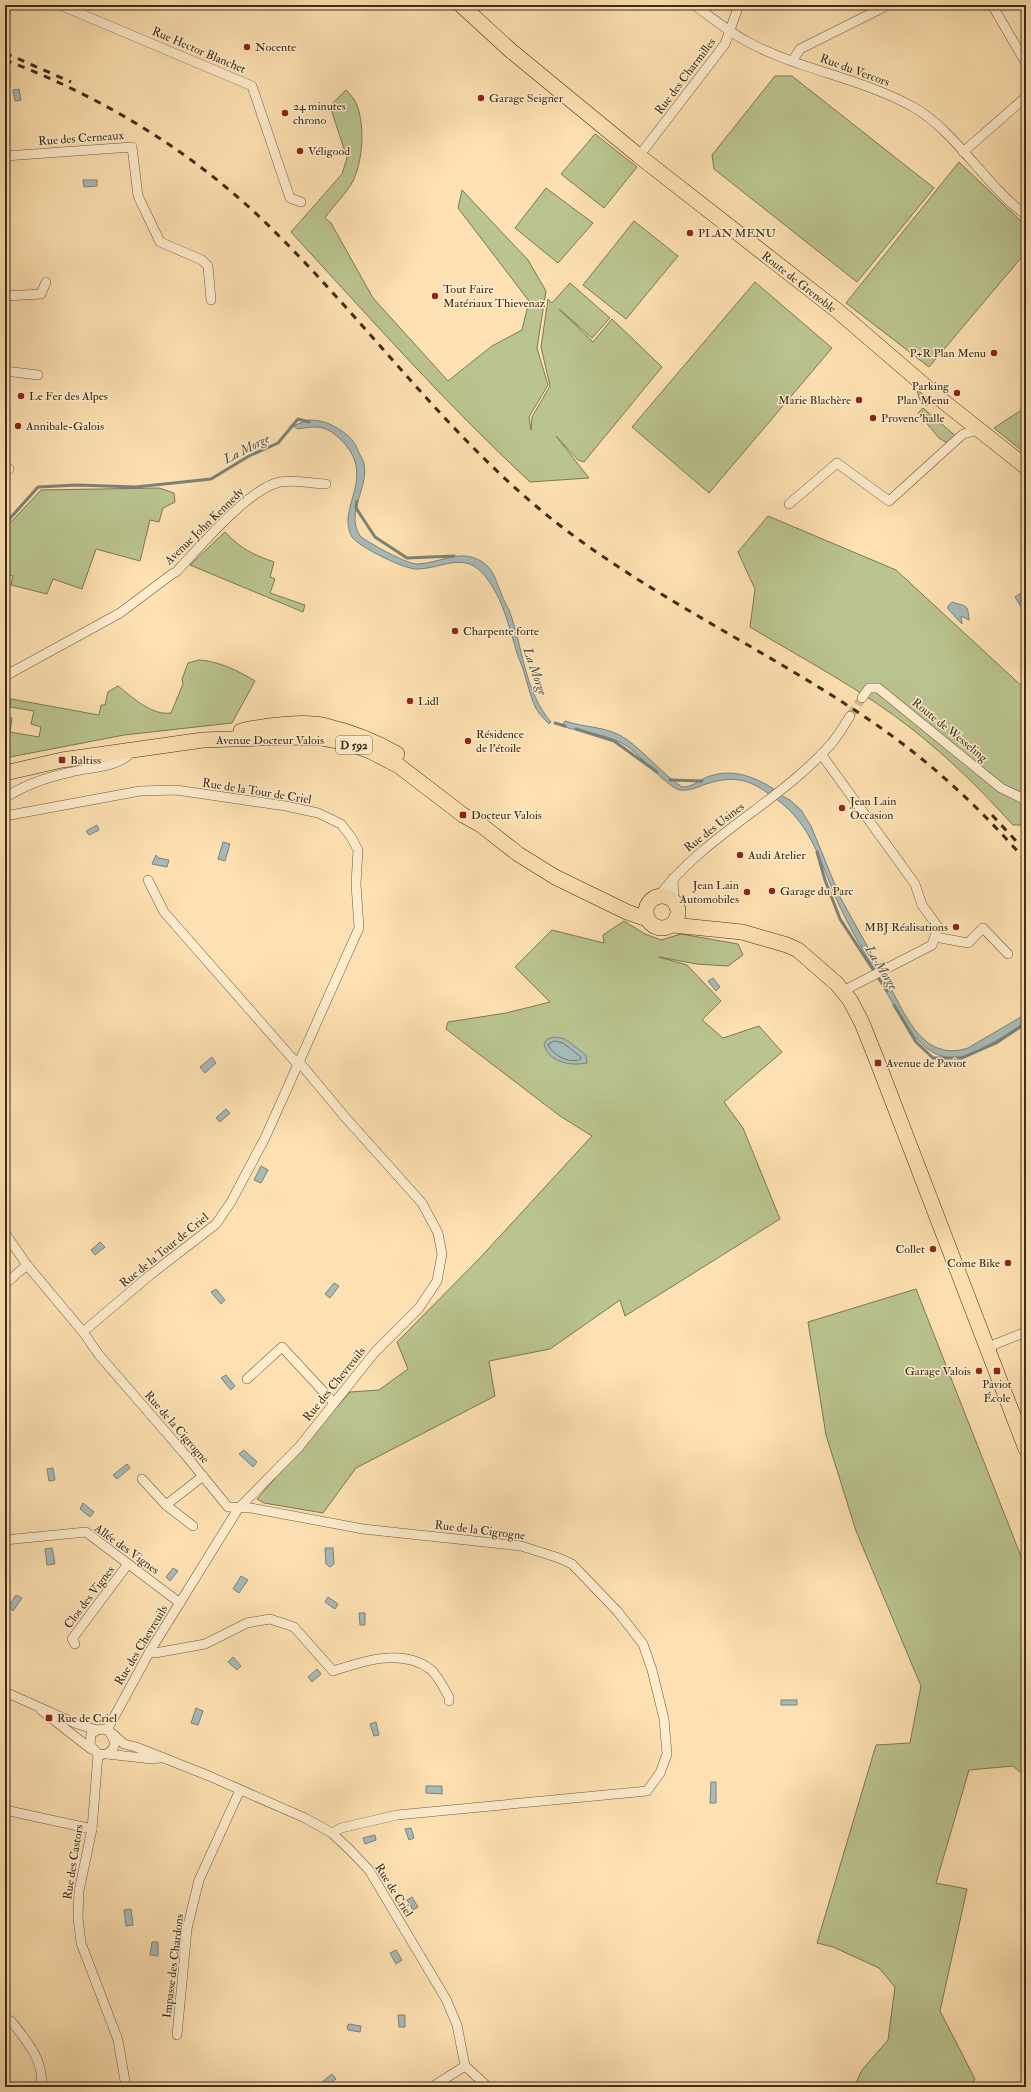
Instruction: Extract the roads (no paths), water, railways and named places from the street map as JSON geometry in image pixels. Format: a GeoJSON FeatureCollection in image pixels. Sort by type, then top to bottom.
{"type":"FeatureCollection","features":[{"type":"Feature","properties":{"kind":"main road","name":"Route de Grenoble"},"geometry":{"type":"LineString","coordinates":[[461,5],[510,50],[639,156],[839,312],[1026,467]]}},
{"type":"Feature","properties":{"kind":"main road","name":"Avenue Docteur Valois"},"geometry":{"type":"LineString","coordinates":[[5,773],[62,760],[203,740],[247,730],[292,724],[325,725],[375,742],[404,758],[462,803],[481,825],[518,854],[555,877],[627,912],[648,919]]}},
{"type":"Feature","properties":{"kind":"main road"},"geometry":{"type":"LineString","coordinates":[[676,905],[678,914],[673,924],[666,928],[657,928],[648,919],[646,910],[654,899],[664,896],[676,905],[692,918],[720,928]]}},
{"type":"Feature","properties":{"kind":"main road","name":"Avenue Docteur Valois"},"geometry":{"type":"LineString","coordinates":[[605,900],[638,904],[654,899]]}},
{"type":"Feature","properties":{"kind":"main road"},"geometry":{"type":"LineString","coordinates":[[673,924],[720,928],[742,932],[786,945],[798,950],[814,962],[843,991],[862,1023],[1026,1449]]}},
{"type":"Feature","properties":{"kind":"street","name":"Rue Hector Blanchet"},"geometry":{"type":"LineString","coordinates":[[60,5],[252,86],[290,198],[301,202]]}},
{"type":"Feature","properties":{"kind":"street","name":"Rue du Vercors"},"geometry":{"type":"LineString","coordinates":[[694,5],[746,41],[793,60],[875,88],[916,109],[939,126],[983,174],[1026,215]]}},
{"type":"Feature","properties":{"kind":"street","name":"Rue des Charmilles"},"geometry":{"type":"LineString","coordinates":[[639,156],[725,44],[731,31],[733,17],[739,5]]}},
{"type":"Feature","properties":{"kind":"street"},"geometry":{"type":"LineString","coordinates":[[793,60],[800,49],[888,5]]}},
{"type":"Feature","properties":{"kind":"street"},"geometry":{"type":"LineString","coordinates":[[992,5],[1026,63]]}},
{"type":"Feature","properties":{"kind":"street"},"geometry":{"type":"LineString","coordinates":[[963,152],[1026,97]]}},
{"type":"Feature","properties":{"kind":"street","name":"Rue des Cerneaux"},"geometry":{"type":"LineString","coordinates":[[5,156],[132,147],[138,196],[160,242],[202,260],[208,266],[211,300]]}},
{"type":"Feature","properties":{"kind":"street"},"geometry":{"type":"LineString","coordinates":[[5,296],[41,294],[46,282]]}},
{"type":"Feature","properties":{"kind":"street"},"geometry":{"type":"LineString","coordinates":[[5,371],[38,375]]}},
{"type":"Feature","properties":{"kind":"street"},"geometry":{"type":"LineString","coordinates":[[789,504],[837,463],[889,501],[963,434],[980,430]]}},
{"type":"Feature","properties":{"kind":"street","name":"Avenue John Kennedy"},"geometry":{"type":"LineString","coordinates":[[5,676],[133,605],[176,572],[242,504],[258,491],[282,482],[326,484]]}},
{"type":"Feature","properties":{"kind":"street","name":"Route de Wesseling"},"geometry":{"type":"LineString","coordinates":[[862,698],[869,688],[878,688],[1001,788],[1026,800]]}},
{"type":"Feature","properties":{"kind":"street"},"geometry":{"type":"LineString","coordinates":[[843,991],[932,945],[938,927],[922,905],[915,884],[821,754],[832,743],[850,716]]}},
{"type":"Feature","properties":{"kind":"street"},"geometry":{"type":"LineString","coordinates":[[5,798],[36,782],[70,772],[118,762],[127,757],[133,749]]}},
{"type":"Feature","properties":{"kind":"street","name":"Rue des Usines"},"geometry":{"type":"LineString","coordinates":[[654,899],[682,868],[776,794],[821,754]]}},
{"type":"Feature","properties":{"kind":"street","name":"Rue de la Tour de Criel"},"geometry":{"type":"LineString","coordinates":[[5,816],[140,792],[176,790],[286,806],[318,813],[341,824],[351,837],[358,850],[356,884],[359,928],[299,1065],[265,1138],[222,1216],[83,1332]]}},
{"type":"Feature","properties":{"kind":"street"},"geometry":{"type":"LineString","coordinates":[[673,878],[676,905]]}},
{"type":"Feature","properties":{"kind":"street"},"geometry":{"type":"LineString","coordinates":[[148,880],[164,912],[299,1065]]}},
{"type":"Feature","properties":{"kind":"street"},"geometry":{"type":"LineString","coordinates":[[935,937],[968,943],[984,928],[1008,954]]}},
{"type":"Feature","properties":{"kind":"street","name":"Rue des Chevreuils"},"geometry":{"type":"LineString","coordinates":[[99,1752],[115,1745],[110,1732],[150,1651],[238,1509],[299,1447],[375,1352],[419,1308],[437,1280],[442,1254],[438,1234],[422,1203],[299,1065]]}},
{"type":"Feature","properties":{"kind":"street","name":"Rue de la Cigrogne"},"geometry":{"type":"LineString","coordinates":[[5,1233],[27,1266],[228,1507],[238,1509],[251,1508],[363,1529],[522,1546],[559,1558],[572,1564],[618,1612],[643,1644],[652,1670],[664,1718],[667,1754],[660,1773],[647,1791],[397,1815],[341,1828],[332,1833]]}},
{"type":"Feature","properties":{"kind":"street"},"geometry":{"type":"LineString","coordinates":[[5,1284],[27,1266]]}},
{"type":"Feature","properties":{"kind":"street"},"geometry":{"type":"LineString","coordinates":[[988,1347],[1026,1332]]}},
{"type":"Feature","properties":{"kind":"street"},"geometry":{"type":"LineString","coordinates":[[247,1379],[282,1347],[334,1403]]}},
{"type":"Feature","properties":{"kind":"street"},"geometry":{"type":"LineString","coordinates":[[166,1505],[203,1476]]}},
{"type":"Feature","properties":{"kind":"street"},"geometry":{"type":"LineString","coordinates":[[142,1478],[166,1505],[193,1526]]}},
{"type":"Feature","properties":{"kind":"street","name":"Allée des Vignes"},"geometry":{"type":"LineString","coordinates":[[5,1540],[86,1532],[180,1603]]}},
{"type":"Feature","properties":{"kind":"street","name":"Clos des Vignes"},"geometry":{"type":"LineString","coordinates":[[75,1644],[72,1639],[128,1564]]}},
{"type":"Feature","properties":{"kind":"street"},"geometry":{"type":"LineString","coordinates":[[150,1651],[155,1653],[205,1644],[248,1623],[270,1619],[294,1627],[333,1671],[368,1659],[406,1658],[431,1670],[449,1697],[449,1701]]}},
{"type":"Feature","properties":{"kind":"street"},"geometry":{"type":"LineString","coordinates":[[5,1692],[77,1724],[110,1732]]}},
{"type":"Feature","properties":{"kind":"street"},"geometry":{"type":"LineString","coordinates":[[37,1706],[49,1718],[99,1752]]}},
{"type":"Feature","properties":{"kind":"street"},"geometry":{"type":"LineString","coordinates":[[97,1730],[90,1738],[99,1752]]}},
{"type":"Feature","properties":{"kind":"street","name":"Rue de Criel"},"geometry":{"type":"LineString","coordinates":[[110,1732],[124,1744],[240,1790],[304,1818],[332,1833],[369,1870],[446,1999],[457,2025],[465,2066]]}},
{"type":"Feature","properties":{"kind":"street","name":"Rue de Criel"},"geometry":{"type":"LineString","coordinates":[[99,1752],[152,1759],[162,1758]]}},
{"type":"Feature","properties":{"kind":"street","name":"Rue des Castors"},"geometry":{"type":"LineString","coordinates":[[99,1752],[92,1829],[79,1891],[78,1917],[81,1943],[118,2040],[126,2087]]}},
{"type":"Feature","properties":{"kind":"street","name":"Impasse des Chardons"},"geometry":{"type":"LineString","coordinates":[[177,2035],[187,1929],[199,1880],[240,1790]]}},
{"type":"Feature","properties":{"kind":"street"},"geometry":{"type":"LineString","coordinates":[[5,1810],[92,1829]]}},
{"type":"Feature","properties":{"kind":"street"},"geometry":{"type":"LineString","coordinates":[[5,2019],[11,2021],[34,2051],[42,2078],[41,2087]]}},
{"type":"Feature","properties":{"kind":"street"},"geometry":{"type":"LineString","coordinates":[[432,2087],[465,2066],[488,2087]]}},
{"type":"Feature","properties":{"kind":"water"},"geometry":{"type":"Polygon","coordinates":[[[19,89],[21,100],[15,101],[13,90],[19,89]]]}},
{"type":"Feature","properties":{"kind":"water"},"geometry":{"type":"Polygon","coordinates":[[[83,180],[97,180],[97,186],[84,187],[83,180]]]}},
{"type":"Feature","properties":{"kind":"water"},"geometry":{"type":"Polygon","coordinates":[[[308,420],[325,422],[333,425],[343,432],[354,443],[362,458],[365,473],[355,518],[356,527],[360,536],[387,552],[411,563],[424,563],[457,556],[465,556],[473,557],[486,564],[494,576],[509,610],[530,683],[542,710],[551,722],[549,724],[537,710],[505,613],[501,603],[485,576],[477,568],[461,562],[426,568],[410,568],[382,557],[356,541],[352,537],[348,526],[349,514],[357,478],[356,465],[351,452],[339,438],[325,429],[310,427],[298,429],[293,426],[308,420]]]}},
{"type":"Feature","properties":{"kind":"water"},"geometry":{"type":"Polygon","coordinates":[[[1026,590],[1026,603],[1021,607],[1015,597],[1026,590]]]}},
{"type":"Feature","properties":{"kind":"water"},"geometry":{"type":"Polygon","coordinates":[[[952,602],[963,605],[967,608],[969,620],[961,616],[962,624],[948,609],[948,606],[952,602]]]}},
{"type":"Feature","properties":{"kind":"water"},"geometry":{"type":"Polygon","coordinates":[[[565,721],[604,729],[619,735],[626,739],[682,787],[692,785],[714,775],[732,773],[741,774],[758,780],[774,789],[769,794],[753,784],[745,781],[730,779],[712,782],[689,790],[680,790],[668,784],[633,751],[621,742],[605,736],[562,726],[565,721]]]}},
{"type":"Feature","properties":{"kind":"water"},"geometry":{"type":"Polygon","coordinates":[[[780,795],[790,800],[801,810],[811,826],[840,897],[881,971],[877,974],[844,916],[808,834],[788,809],[775,798],[780,795]]]}},
{"type":"Feature","properties":{"kind":"water"},"geometry":{"type":"Polygon","coordinates":[[[97,825],[99,830],[89,835],[86,831],[97,825]]]}},
{"type":"Feature","properties":{"kind":"water"},"geometry":{"type":"Polygon","coordinates":[[[223,842],[230,844],[225,861],[218,859],[223,842]]]}},
{"type":"Feature","properties":{"kind":"water"},"geometry":{"type":"Polygon","coordinates":[[[156,855],[159,858],[169,860],[167,867],[152,864],[156,855]]]}},
{"type":"Feature","properties":{"kind":"water"},"geometry":{"type":"Polygon","coordinates":[[[713,978],[720,987],[716,991],[708,981],[713,978]]]}},
{"type":"Feature","properties":{"kind":"water"},"geometry":{"type":"Polygon","coordinates":[[[886,980],[916,1032],[926,1042],[938,1048],[952,1051],[968,1048],[1026,1014],[1026,1023],[967,1055],[951,1058],[938,1055],[925,1047],[914,1036],[881,983],[886,980]]]}},
{"type":"Feature","properties":{"kind":"water"},"geometry":{"type":"Polygon","coordinates":[[[554,1037],[565,1039],[586,1055],[587,1063],[574,1064],[561,1062],[555,1059],[550,1055],[544,1044],[547,1039],[554,1037]]]}},
{"type":"Feature","properties":{"kind":"water"},"geometry":{"type":"Polygon","coordinates":[[[212,1057],[216,1063],[205,1073],[200,1067],[212,1057]]]}},
{"type":"Feature","properties":{"kind":"water"},"geometry":{"type":"Polygon","coordinates":[[[226,1109],[230,1113],[220,1122],[216,1118],[226,1109]]]}},
{"type":"Feature","properties":{"kind":"water"},"geometry":{"type":"Polygon","coordinates":[[[261,1166],[268,1170],[261,1183],[254,1180],[261,1166]]]}},
{"type":"Feature","properties":{"kind":"water"},"geometry":{"type":"Polygon","coordinates":[[[100,1242],[105,1247],[95,1255],[91,1250],[100,1242]]]}},
{"type":"Feature","properties":{"kind":"water"},"geometry":{"type":"Polygon","coordinates":[[[334,1283],[339,1286],[330,1298],[325,1294],[334,1283]]]}},
{"type":"Feature","properties":{"kind":"water"},"geometry":{"type":"Polygon","coordinates":[[[216,1289],[225,1300],[221,1304],[211,1292],[216,1289]]]}},
{"type":"Feature","properties":{"kind":"water"},"geometry":{"type":"Polygon","coordinates":[[[226,1375],[235,1386],[231,1390],[221,1378],[226,1375]]]}},
{"type":"Feature","properties":{"kind":"water"},"geometry":{"type":"Polygon","coordinates":[[[244,1450],[257,1462],[253,1467],[239,1454],[244,1450]]]}},
{"type":"Feature","properties":{"kind":"water"},"geometry":{"type":"Polygon","coordinates":[[[127,1464],[130,1468],[117,1479],[113,1475],[127,1464]]]}},
{"type":"Feature","properties":{"kind":"water"},"geometry":{"type":"Polygon","coordinates":[[[53,1468],[55,1480],[49,1481],[47,1469],[53,1468]]]}},
{"type":"Feature","properties":{"kind":"water"},"geometry":{"type":"Polygon","coordinates":[[[83,1503],[94,1512],[90,1517],[80,1509],[83,1503]]]}},
{"type":"Feature","properties":{"kind":"water"},"geometry":{"type":"Polygon","coordinates":[[[52,1548],[55,1564],[47,1565],[45,1549],[52,1548]]]}},
{"type":"Feature","properties":{"kind":"water"},"geometry":{"type":"Polygon","coordinates":[[[325,1548],[333,1548],[334,1564],[330,1567],[326,1564],[325,1548]]]}},
{"type":"Feature","properties":{"kind":"water"},"geometry":{"type":"Polygon","coordinates":[[[173,1568],[178,1571],[170,1581],[166,1577],[173,1568]]]}},
{"type":"Feature","properties":{"kind":"water"},"geometry":{"type":"Polygon","coordinates":[[[241,1576],[248,1580],[239,1593],[233,1589],[241,1576]]]}},
{"type":"Feature","properties":{"kind":"water"},"geometry":{"type":"Polygon","coordinates":[[[16,1595],[22,1598],[13,1611],[8,1607],[16,1595]]]}},
{"type":"Feature","properties":{"kind":"water"},"geometry":{"type":"Polygon","coordinates":[[[328,1597],[338,1604],[335,1609],[325,1602],[328,1597]]]}},
{"type":"Feature","properties":{"kind":"water"},"geometry":{"type":"Polygon","coordinates":[[[359,1613],[365,1613],[365,1625],[360,1625],[359,1613]]]}},
{"type":"Feature","properties":{"kind":"water"},"geometry":{"type":"Polygon","coordinates":[[[233,1657],[241,1666],[237,1670],[228,1662],[233,1657]]]}},
{"type":"Feature","properties":{"kind":"water"},"geometry":{"type":"Polygon","coordinates":[[[317,1669],[321,1674],[312,1682],[308,1677],[317,1669]]]}},
{"type":"Feature","properties":{"kind":"water"},"geometry":{"type":"Polygon","coordinates":[[[781,1700],[797,1700],[797,1705],[781,1705],[781,1700]]]}},
{"type":"Feature","properties":{"kind":"water"},"geometry":{"type":"Polygon","coordinates":[[[196,1708],[203,1711],[198,1725],[191,1723],[196,1708]]]}},
{"type":"Feature","properties":{"kind":"water"},"geometry":{"type":"Polygon","coordinates":[[[376,1722],[379,1735],[374,1736],[370,1724],[376,1722]]]}},
{"type":"Feature","properties":{"kind":"water"},"geometry":{"type":"Polygon","coordinates":[[[711,1782],[716,1782],[716,1803],[710,1803],[711,1782]]]}},
{"type":"Feature","properties":{"kind":"water"},"geometry":{"type":"Polygon","coordinates":[[[426,1786],[442,1786],[442,1794],[426,1793],[426,1786]]]}},
{"type":"Feature","properties":{"kind":"water"},"geometry":{"type":"Polygon","coordinates":[[[411,1828],[414,1838],[409,1840],[405,1829],[411,1828]]]}},
{"type":"Feature","properties":{"kind":"water"},"geometry":{"type":"Polygon","coordinates":[[[375,1835],[376,1840],[365,1844],[363,1838],[375,1835]]]}},
{"type":"Feature","properties":{"kind":"water"},"geometry":{"type":"Polygon","coordinates":[[[412,1897],[418,1907],[413,1910],[407,1900],[412,1897]]]}},
{"type":"Feature","properties":{"kind":"water"},"geometry":{"type":"Polygon","coordinates":[[[131,1909],[133,1925],[126,1926],[124,1910],[131,1909]]]}},
{"type":"Feature","properties":{"kind":"water"},"geometry":{"type":"Polygon","coordinates":[[[152,1942],[158,1942],[158,1956],[150,1955],[152,1942]]]}},
{"type":"Feature","properties":{"kind":"water"},"geometry":{"type":"Polygon","coordinates":[[[396,1950],[402,1960],[396,1964],[390,1953],[396,1950]]]}},
{"type":"Feature","properties":{"kind":"water"},"geometry":{"type":"Polygon","coordinates":[[[398,2015],[405,2015],[405,2027],[399,2027],[398,2015]]]}},
{"type":"Feature","properties":{"kind":"water"},"geometry":{"type":"Polygon","coordinates":[[[349,2024],[361,2026],[360,2032],[348,2030],[347,2026],[349,2024]]]}},
{"type":"Feature","properties":{"kind":"water"},"geometry":{"type":"Polygon","coordinates":[[[332,2074],[336,2079],[326,2087],[322,2082],[332,2074]]]}},
{"type":"Feature","properties":{"kind":"waterway","name":"La Morge"},"geometry":{"type":"LineString","coordinates":[[5,524],[38,487],[77,485],[136,487],[211,479],[249,456],[278,443],[298,419],[309,422]]}},
{"type":"Feature","properties":{"kind":"waterway","name":"La Morge"},"geometry":{"type":"LineString","coordinates":[[357,501],[356,508],[375,537],[407,558],[454,556]]}},
{"type":"Feature","properties":{"kind":"waterway","name":"La Morge"},"geometry":{"type":"LineString","coordinates":[[555,723],[565,726]]}},
{"type":"Feature","properties":{"kind":"waterway","name":"La Morge"},"geometry":{"type":"LineString","coordinates":[[576,729],[614,741],[657,772]]}},
{"type":"Feature","properties":{"kind":"waterway","name":"La Morge"},"geometry":{"type":"LineString","coordinates":[[670,780],[702,781]]}},
{"type":"Feature","properties":{"kind":"waterway","name":"La Morge"},"geometry":{"type":"LineString","coordinates":[[817,852],[825,880],[840,919],[887,991]]}},
{"type":"Feature","properties":{"kind":"waterway","name":"La Morge"},"geometry":{"type":"LineString","coordinates":[[894,1005],[916,1042],[933,1058],[962,1058],[996,1043],[1026,1023]]}},
{"type":"Feature","properties":{"kind":"tunnel"},"geometry":{"type":"LineString","coordinates":[[850,716],[862,698]]}},
{"type":"Feature","properties":{"kind":"railway"},"geometry":{"type":"LineString","coordinates":[[5,53],[71,82]]}},
{"type":"Feature","properties":{"kind":"railway"},"geometry":{"type":"LineString","coordinates":[[5,60],[77,91],[112,110],[179,151],[211,175],[270,227],[306,264],[445,418],[518,491],[558,524],[636,579],[801,676],[881,728],[958,790],[993,824],[1026,861]]}},
{"type":"Feature","properties":{"kind":"railway"},"geometry":{"type":"LineString","coordinates":[[992,815],[1017,842]]}},
{"type":"Feature","properties":{"kind":"place","name":"Nocente"},"geometry":{"type":"Point","coordinates":[247,47]}},
{"type":"Feature","properties":{"kind":"place","name":"Garage Seigner"},"geometry":{"type":"Point","coordinates":[481,98]}},
{"type":"Feature","properties":{"kind":"place","name":"24 minutes chrono"},"geometry":{"type":"Point","coordinates":[285,113]}},
{"type":"Feature","properties":{"kind":"place","name":"Véligood"},"geometry":{"type":"Point","coordinates":[300,151]}},
{"type":"Feature","properties":{"kind":"place","name":"PLAN MENU"},"geometry":{"type":"Point","coordinates":[690,233]}},
{"type":"Feature","properties":{"kind":"place","name":"Tout Faire Matériaux Thievenaz"},"geometry":{"type":"Point","coordinates":[435,296]}},
{"type":"Feature","properties":{"kind":"place","name":"P+R Plan Menu"},"geometry":{"type":"Point","coordinates":[994,353]}},
{"type":"Feature","properties":{"kind":"place","name":"Parking Plan Menu"},"geometry":{"type":"Point","coordinates":[957,393]}},
{"type":"Feature","properties":{"kind":"place","name":"Le Fer des Alpes"},"geometry":{"type":"Point","coordinates":[21,396]}},
{"type":"Feature","properties":{"kind":"place","name":"Marie Blachère"},"geometry":{"type":"Point","coordinates":[859,400]}},
{"type":"Feature","properties":{"kind":"place","name":"Provenc'halle"},"geometry":{"type":"Point","coordinates":[873,418]}},
{"type":"Feature","properties":{"kind":"place","name":"Annibale-Galois"},"geometry":{"type":"Point","coordinates":[18,426]}},
{"type":"Feature","properties":{"kind":"place","name":"Charpente forte"},"geometry":{"type":"Point","coordinates":[455,631]}},
{"type":"Feature","properties":{"kind":"place","name":"Lidl"},"geometry":{"type":"Point","coordinates":[410,701]}},
{"type":"Feature","properties":{"kind":"place","name":"Résidence de l'étoile"},"geometry":{"type":"Point","coordinates":[468,741]}},
{"type":"Feature","properties":{"kind":"place","name":"Baltiss"},"geometry":{"type":"Point","coordinates":[62,760]}},
{"type":"Feature","properties":{"kind":"place","name":"Jean Lain Occasion"},"geometry":{"type":"Point","coordinates":[842,808]}},
{"type":"Feature","properties":{"kind":"place","name":"Docteur Valois"},"geometry":{"type":"Point","coordinates":[463,815]}},
{"type":"Feature","properties":{"kind":"place","name":"Audi Atelier"},"geometry":{"type":"Point","coordinates":[740,855]}},
{"type":"Feature","properties":{"kind":"place","name":"Garage du Parc"},"geometry":{"type":"Point","coordinates":[772,891]}},
{"type":"Feature","properties":{"kind":"place","name":"Jean Lain Automobiles"},"geometry":{"type":"Point","coordinates":[747,892]}},
{"type":"Feature","properties":{"kind":"place","name":"MBJ Réalisations"},"geometry":{"type":"Point","coordinates":[956,927]}},
{"type":"Feature","properties":{"kind":"place","name":"Avenue de Paviot"},"geometry":{"type":"Point","coordinates":[878,1063]}},
{"type":"Feature","properties":{"kind":"place","name":"Collet"},"geometry":{"type":"Point","coordinates":[933,1249]}},
{"type":"Feature","properties":{"kind":"place","name":"Come Bike"},"geometry":{"type":"Point","coordinates":[1008,1263]}},
{"type":"Feature","properties":{"kind":"place","name":"Garage Valois"},"geometry":{"type":"Point","coordinates":[979,1371]}},
{"type":"Feature","properties":{"kind":"place","name":"Paviot École"},"geometry":{"type":"Point","coordinates":[997,1371]}},
{"type":"Feature","properties":{"kind":"place","name":"Rue de Criel"},"geometry":{"type":"Point","coordinates":[49,1718]}}]}
